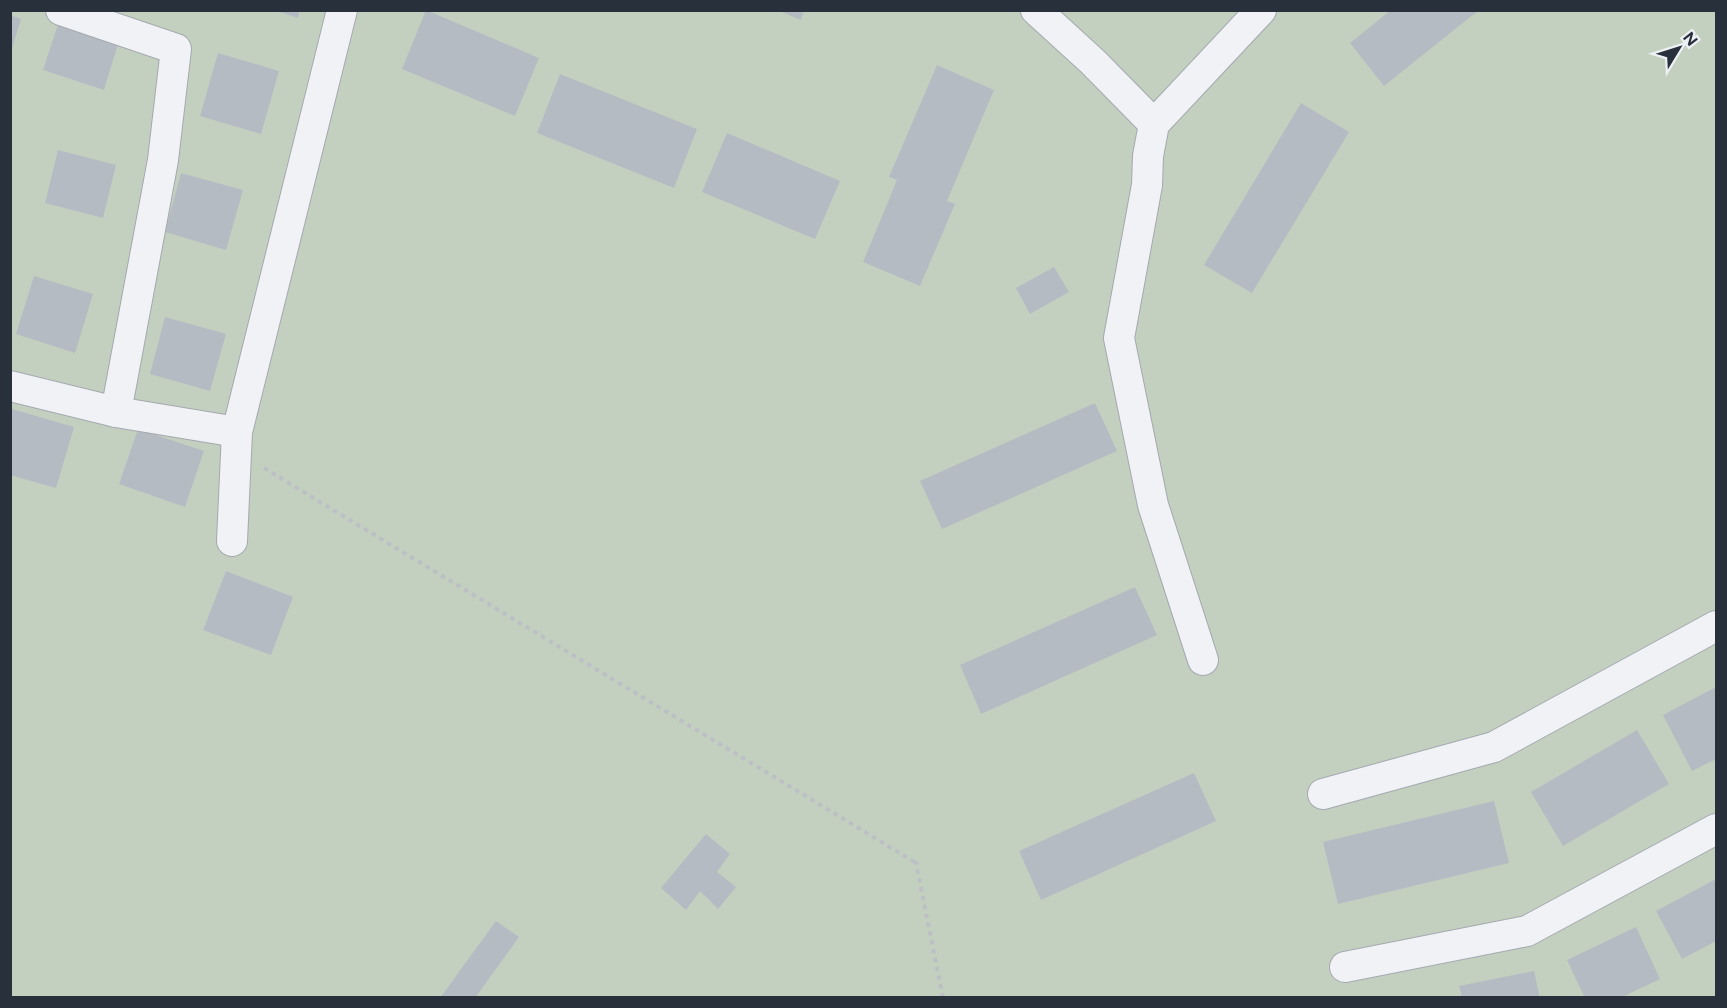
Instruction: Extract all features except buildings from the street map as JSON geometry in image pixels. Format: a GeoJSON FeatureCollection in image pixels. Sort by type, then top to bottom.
{"type":"FeatureCollection","features":[{"type":"Feature","properties":{"kind":"street"},"geometry":{"type":"LineString","coordinates":[[61,10],[176,49],[163,160],[116,412]]}},
{"type":"Feature","properties":{"kind":"street"},"geometry":{"type":"LineString","coordinates":[[232,541],[237,441],[342,10]]}},
{"type":"Feature","properties":{"kind":"street"},"geometry":{"type":"LineString","coordinates":[[1036,10],[1093,62],[1154,124]]}},
{"type":"Feature","properties":{"kind":"street"},"geometry":{"type":"LineString","coordinates":[[1203,660],[1153,505],[1119,338],[1147,185],[1148,156],[1154,124],[1261,10]]}},
{"type":"Feature","properties":{"kind":"street"},"geometry":{"type":"LineString","coordinates":[[10,386],[237,441]]}},
{"type":"Feature","properties":{"kind":"street"},"geometry":{"type":"LineString","coordinates":[[1323,794],[1494,747],[1716,626]]}},
{"type":"Feature","properties":{"kind":"street"},"geometry":{"type":"LineString","coordinates":[[1345,967],[1527,931],[1716,829]]}},
{"type":"Feature","properties":{"kind":"path"},"geometry":{"type":"LineString","coordinates":[[237,441],[913,861],[915,858],[943,998]]}},
{"type":"Feature","properties":{"kind":"green space"},"geometry":{"type":"Polygon","coordinates":[[[11,11],[1716,11],[1716,997],[11,997],[11,11]]]}}]}
